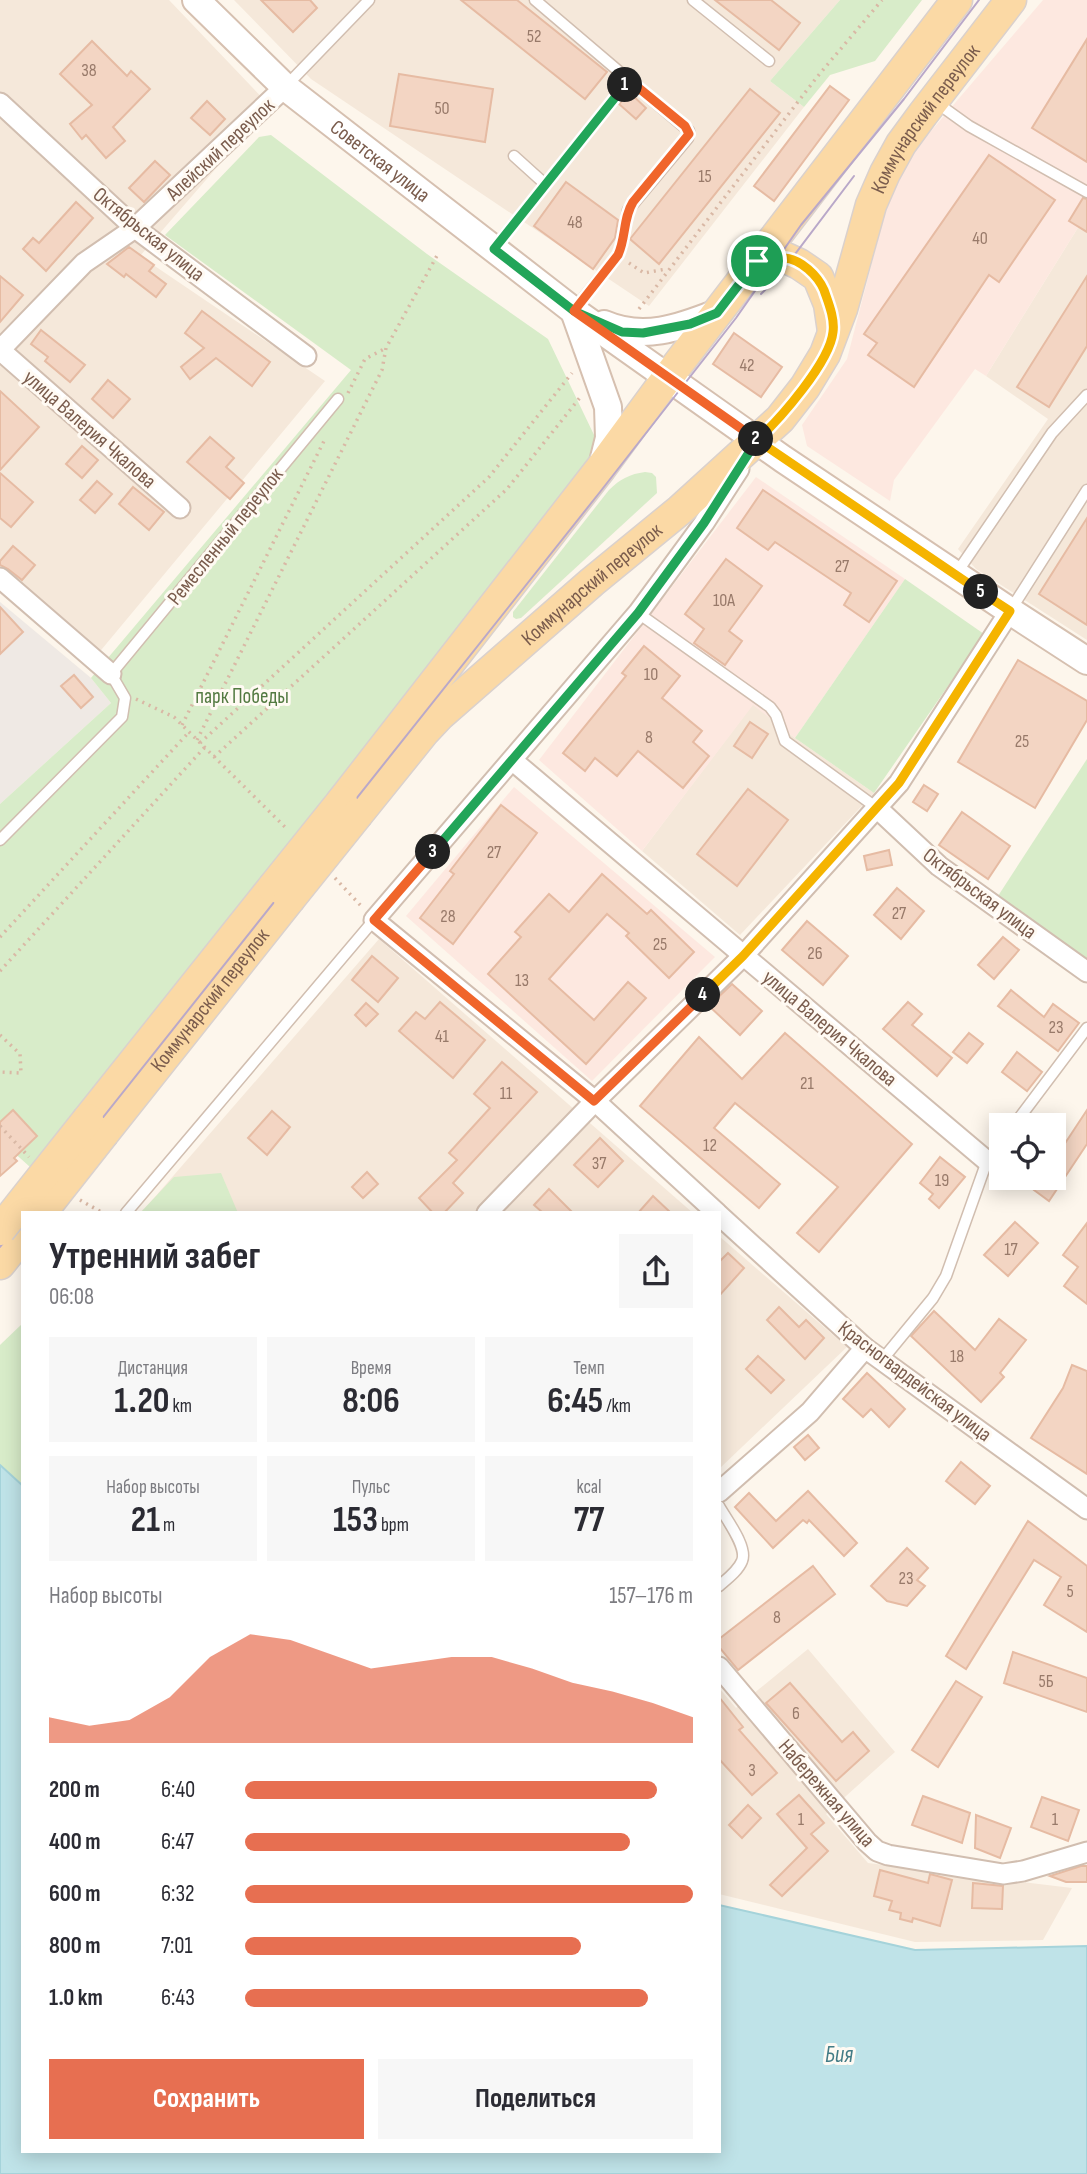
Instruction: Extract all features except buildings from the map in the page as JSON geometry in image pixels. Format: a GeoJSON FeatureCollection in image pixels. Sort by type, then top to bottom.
{"type":"FeatureCollection","features":[{"type":"Feature","properties":{"kind":"main road","name":"Коммунарский переулок"},"geometry":{"type":"LineString","coordinates":[[96,1126],[350,807],[668,377],[957,0]]}},
{"type":"Feature","properties":{"kind":"main road","name":"Коммунарский переулок"},"geometry":{"type":"LineString","coordinates":[[350,807],[440,715],[592,582],[680,510],[780,419],[805,387],[825,354],[842,309],[871,205],[885,173],[901,144],[1011,0]]}},
{"type":"Feature","properties":{"kind":"main road"},"geometry":{"type":"LineString","coordinates":[[757,261],[786,258],[818,277],[830,304],[834,332]]}},
{"type":"Feature","properties":{"kind":"main road"},"geometry":{"type":"LineString","coordinates":[[42,1211],[96,1126]]}},
{"type":"Feature","properties":{"kind":"main road"},"geometry":{"type":"LineString","coordinates":[[0,1230],[96,1126]]}},
{"type":"Feature","properties":{"kind":"main road"},"geometry":{"type":"LineString","coordinates":[[0,1264],[21,1238]]}},
{"type":"Feature","properties":{"kind":"street","name":"Советская улица"},"geometry":{"type":"LineString","coordinates":[[196,0],[285,88],[574,311]]}},
{"type":"Feature","properties":{"kind":"street","name":"Алейский переулок"},"geometry":{"type":"LineString","coordinates":[[0,350],[84,263],[135,228],[285,88]]}},
{"type":"Feature","properties":{"kind":"street","name":"Октябрьская улица"},"geometry":{"type":"LineString","coordinates":[[0,103],[135,228],[306,356]]}},
{"type":"Feature","properties":{"kind":"street"},"geometry":{"type":"LineString","coordinates":[[574,311],[622,332],[643,333],[690,324],[717,313]]}},
{"type":"Feature","properties":{"kind":"street"},"geometry":{"type":"LineString","coordinates":[[574,311],[757,440],[1087,661]]}},
{"type":"Feature","properties":{"kind":"street"},"geometry":{"type":"LineString","coordinates":[[574,311],[608,407],[610,438],[601,468]]}},
{"type":"Feature","properties":{"kind":"street","name":"улица Валерия Чкалова"},"geometry":{"type":"LineString","coordinates":[[0,350],[180,508]]}},
{"type":"Feature","properties":{"kind":"street"},"geometry":{"type":"LineString","coordinates":[[374,920],[638,613],[697,532],[757,440]]}},
{"type":"Feature","properties":{"kind":"street"},"geometry":{"type":"LineString","coordinates":[[0,578],[111,674]]}},
{"type":"Feature","properties":{"kind":"street"},"geometry":{"type":"LineString","coordinates":[[489,1211],[594,1101],[743,956],[899,783],[1010,611]]}},
{"type":"Feature","properties":{"kind":"street","name":"улица Валерия Чкалова"},"geometry":{"type":"LineString","coordinates":[[512,760],[987,1161]]}},
{"type":"Feature","properties":{"kind":"street","name":"Октябрьская улица"},"geometry":{"type":"LineString","coordinates":[[877,808],[939,866],[1087,972]]}},
{"type":"Feature","properties":{"kind":"street","name":"Красногвардейская улица"},"geometry":{"type":"LineString","coordinates":[[374,920],[594,1101],[715,1211]]}},
{"type":"Feature","properties":{"kind":"street","name":"Красногвардейская улица"},"geometry":{"type":"LineString","coordinates":[[721,1217],[865,1348],[1087,1509]]}},
{"type":"Feature","properties":{"kind":"street"},"geometry":{"type":"LineString","coordinates":[[721,1490],[810,1412],[865,1348]]}},
{"type":"Feature","properties":{"kind":"street","name":"Набережная улица"},"geometry":{"type":"LineString","coordinates":[[721,1669],[877,1851],[888,1856],[1003,1874],[1023,1871],[1087,1852]]}},
{"type":"Feature","properties":{"kind":"lane"},"geometry":{"type":"LineString","coordinates":[[285,88],[369,0]]}},
{"type":"Feature","properties":{"kind":"lane"},"geometry":{"type":"LineString","coordinates":[[536,0],[685,126],[689,134],[628,210],[618,255],[574,311]]}},
{"type":"Feature","properties":{"kind":"lane"},"geometry":{"type":"LineString","coordinates":[[693,0],[769,61]]}},
{"type":"Feature","properties":{"kind":"lane"},"geometry":{"type":"LineString","coordinates":[[494,249],[629,80]]}},
{"type":"Feature","properties":{"kind":"lane"},"geometry":{"type":"LineString","coordinates":[[934,100],[969,126],[1087,192]]}},
{"type":"Feature","properties":{"kind":"lane"},"geometry":{"type":"LineString","coordinates":[[514,156],[545,184]]}},
{"type":"Feature","properties":{"kind":"lane"},"geometry":{"type":"LineString","coordinates":[[955,575],[1052,433],[1087,395]]}},
{"type":"Feature","properties":{"kind":"lane","name":"Ремесленный переулок"},"geometry":{"type":"LineString","coordinates":[[111,674],[343,397]]}},
{"type":"Feature","properties":{"kind":"lane"},"geometry":{"type":"LineString","coordinates":[[1010,611],[1087,490]]}},
{"type":"Feature","properties":{"kind":"lane"},"geometry":{"type":"LineString","coordinates":[[638,613],[770,707],[776,715],[785,741],[877,808]]}},
{"type":"Feature","properties":{"kind":"lane"},"geometry":{"type":"LineString","coordinates":[[0,840],[122,717],[125,698],[111,674]]}},
{"type":"Feature","properties":{"kind":"lane"},"geometry":{"type":"LineString","coordinates":[[128,1211],[374,920]]}},
{"type":"Feature","properties":{"kind":"lane"},"geometry":{"type":"LineString","coordinates":[[1023,1113],[1087,1028]]}},
{"type":"Feature","properties":{"kind":"lane"},"geometry":{"type":"LineString","coordinates":[[882,1360],[933,1298],[946,1276],[989,1158]]}},
{"type":"Feature","properties":{"kind":"lane"},"geometry":{"type":"LineString","coordinates":[[721,1509],[740,1542],[743,1554],[740,1565],[721,1584]]}},
{"type":"Feature","properties":{"kind":"path"},"geometry":{"type":"LineString","coordinates":[[638,311],[817,77],[882,0]]}},
{"type":"Feature","properties":{"kind":"path"},"geometry":{"type":"LineString","coordinates":[[199,742],[382,370],[386,348],[439,251]]}},
{"type":"Feature","properties":{"kind":"path"},"geometry":{"type":"LineString","coordinates":[[618,255],[644,273],[668,269]]}},
{"type":"Feature","properties":{"kind":"path"},"geometry":{"type":"LineString","coordinates":[[343,397],[365,359],[386,348]]}},
{"type":"Feature","properties":{"kind":"path"},"geometry":{"type":"LineString","coordinates":[[199,742],[489,477],[572,373]]}},
{"type":"Feature","properties":{"kind":"path"},"geometry":{"type":"LineString","coordinates":[[214,757],[507,489],[582,396]]}},
{"type":"Feature","properties":{"kind":"path"},"geometry":{"type":"LineString","coordinates":[[182,725],[328,432]]}},
{"type":"Feature","properties":{"kind":"path"},"geometry":{"type":"LineString","coordinates":[[111,674],[138,701],[174,717],[263,804]]}},
{"type":"Feature","properties":{"kind":"path"},"geometry":{"type":"LineString","coordinates":[[0,937],[189,732]]}},
{"type":"Feature","properties":{"kind":"path"},"geometry":{"type":"LineString","coordinates":[[0,971],[205,747]]}},
{"type":"Feature","properties":{"kind":"path"},"geometry":{"type":"LineString","coordinates":[[0,1035],[20,1055],[21,1073],[0,1072]]}},
{"type":"Feature","properties":{"kind":"path"},"geometry":{"type":"LineString","coordinates":[[0,1126],[23,1152]]}},
{"type":"Feature","properties":{"kind":"shaded area"},"geometry":{"type":"Polygon","coordinates":[[[0,0],[169,0],[270,106],[140,256],[325,381],[97,655],[0,571],[0,0]]]}},
{"type":"Feature","properties":{"kind":"shaded area"},"geometry":{"type":"Polygon","coordinates":[[[234,0],[840,0],[770,81],[804,107],[649,306],[311,79],[234,0]]]}},
{"type":"Feature","properties":{"kind":"shaded area"},"geometry":{"type":"Polygon","coordinates":[[[1043,0],[1087,0],[1087,213],[986,376],[975,369],[894,480],[890,501],[807,446],[802,425],[847,359],[890,193],[914,151],[1043,0]]]}},
{"type":"Feature","properties":{"kind":"shaded area"},"geometry":{"type":"Polygon","coordinates":[[[1087,213],[1087,640],[976,569],[958,549],[1048,419],[986,376],[1087,213]]]}},
{"type":"Feature","properties":{"kind":"shaded area"},"geometry":{"type":"Polygon","coordinates":[[[756,477],[905,579],[795,738],[753,705],[642,851],[539,760],[756,477]]]}},
{"type":"Feature","properties":{"kind":"shaded area"},"geometry":{"type":"Polygon","coordinates":[[[0,602],[91,678],[111,703],[0,804],[0,602]]]}},
{"type":"Feature","properties":{"kind":"shaded area"},"geometry":{"type":"Polygon","coordinates":[[[753,704],[795,738],[874,793],[740,935],[642,851],[753,704]]]}},
{"type":"Feature","properties":{"kind":"shaded area"},"geometry":{"type":"Polygon","coordinates":[[[514,787],[715,957],[592,1081],[406,916],[514,787]]]}},
{"type":"Feature","properties":{"kind":"shaded area"},"geometry":{"type":"Polygon","coordinates":[[[379,939],[691,1211],[143,1211],[379,939]]]}},
{"type":"Feature","properties":{"kind":"shaded area"},"geometry":{"type":"Polygon","coordinates":[[[721,1238],[847,1347],[721,1467],[721,1238]]]}},
{"type":"Feature","properties":{"kind":"shaded area"},"geometry":{"type":"Polygon","coordinates":[[[808,1649],[895,1752],[826,1814],[868,1863],[1072,1888],[1043,1940],[915,1942],[721,1894],[721,1690],[736,1708],[808,1649]]]}},
{"type":"Feature","properties":{"kind":"green space"},"geometry":{"type":"Polygon","coordinates":[[[840,0],[922,0],[875,61],[830,75],[804,107],[770,81],[840,0]]]}},
{"type":"Feature","properties":{"kind":"green space","name":"парк Победы"},"geometry":{"type":"Polygon","coordinates":[[[271,135],[427,254],[548,339],[595,437],[594,455],[493,589],[30,1167],[0,1140],[0,804],[111,703],[91,678],[351,370],[165,235],[259,137],[271,135]]]}},
{"type":"Feature","properties":{"kind":"green space"},"geometry":{"type":"Polygon","coordinates":[[[645,472],[656,477],[657,493],[521,618],[513,617],[513,612],[609,490],[626,478],[645,472]]]}},
{"type":"Feature","properties":{"kind":"green space"},"geometry":{"type":"Polygon","coordinates":[[[905,579],[984,634],[874,793],[795,738],[905,579]]]}},
{"type":"Feature","properties":{"kind":"green space"},"geometry":{"type":"Polygon","coordinates":[[[1087,759],[1087,960],[998,896],[1087,759]]]}},
{"type":"Feature","properties":{"kind":"green space"},"geometry":{"type":"Polygon","coordinates":[[[221,1173],[237,1211],[142,1211],[174,1177],[221,1173]]]}},
{"type":"Feature","properties":{"kind":"green space"},"geometry":{"type":"Polygon","coordinates":[[[21,1325],[21,1484],[0,1465],[0,1345],[21,1325]]]}},
{"type":"Feature","properties":{"kind":"water","name":"Бия"},"geometry":{"type":"Polygon","coordinates":[[[0,1465],[21,1484],[21,2153],[721,2153],[721,1905],[915,1950],[1087,1946],[1087,2174],[0,2174],[0,1465]]]}},
{"type":"Feature","properties":{"kind":"tram line"},"geometry":{"type":"LineString","coordinates":[[29,1211],[600,492],[736,318],[801,225],[904,99],[979,0]]}},
{"type":"Feature","properties":{"kind":"tram line"},"geometry":{"type":"LineString","coordinates":[[761,294],[777,278],[854,176]]}},
{"type":"Feature","properties":{"kind":"tram line"},"geometry":{"type":"LineString","coordinates":[[0,1247],[21,1221]]}},
{"type":"Feature","properties":{"kind":"route"},"geometry":{"type":"LineString","coordinates":[[757,261],[717,313],[690,324],[643,333],[622,332],[574,311],[494,249],[629,80],[685,126],[689,134],[633,202],[628,210],[618,255],[574,311],[757,440],[704,523],[638,613],[374,920],[594,1101],[743,956],[899,783],[1010,611],[757,440],[780,419],[805,387],[825,354],[834,332],[830,304],[818,277],[786,258],[757,261]]}}]}
